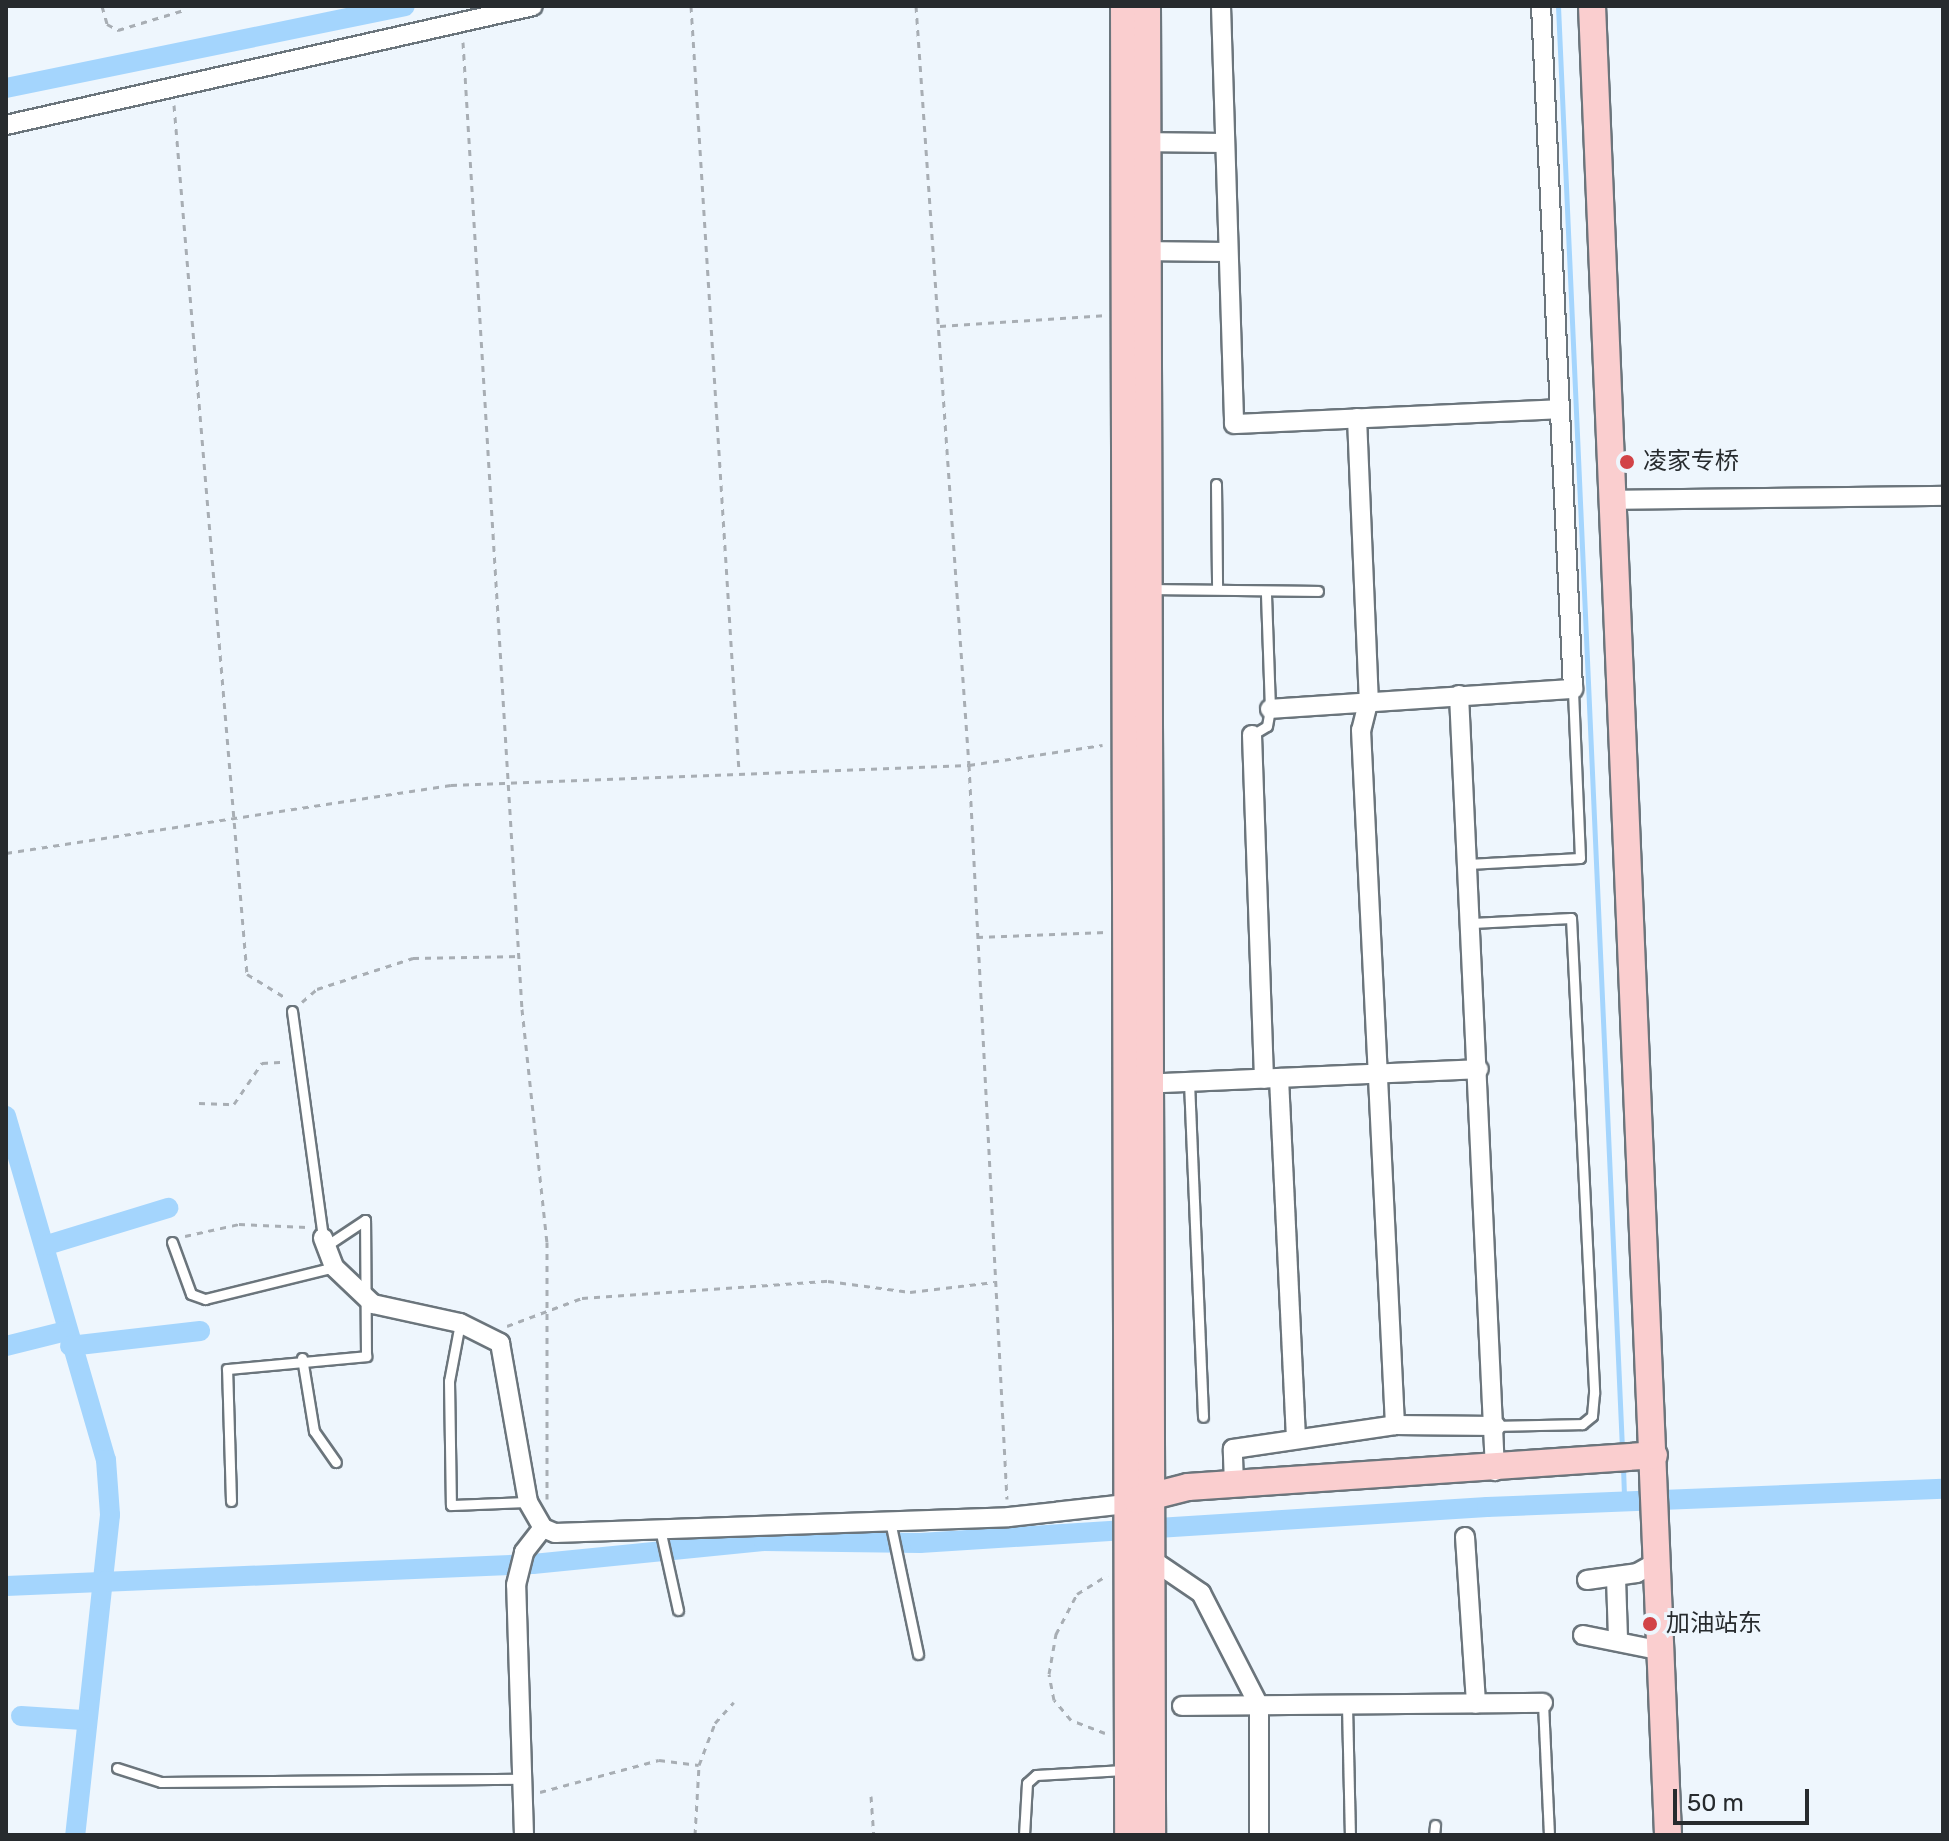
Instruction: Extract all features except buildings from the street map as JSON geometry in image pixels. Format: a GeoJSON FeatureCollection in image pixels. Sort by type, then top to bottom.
{"type":"FeatureCollection","features":[{"type":"Feature","properties":{"kind":"street"},"geometry":{"type":"LineString","coordinates":[[6,125],[533,6]]}},
{"type":"Feature","properties":{"kind":"street"},"geometry":{"type":"LineString","coordinates":[[1124,6],[1136,142]]}},
{"type":"Feature","properties":{"kind":"street"},"geometry":{"type":"LineString","coordinates":[[1147,6],[1136,142],[1135,252],[1149,589],[1138,1084],[1138,1534],[1152,1835]]}},
{"type":"Feature","properties":{"kind":"street"},"geometry":{"type":"LineString","coordinates":[[1221,6],[1234,424],[1560,409]]}},
{"type":"Feature","properties":{"kind":"street"},"geometry":{"type":"LineString","coordinates":[[1270,709],[1369,699],[1573,689],[1541,6]]}},
{"type":"Feature","properties":{"kind":"street"},"geometry":{"type":"LineString","coordinates":[[1592,6],[1609,500],[1633,1458],[1656,1485],[1668,1835]]}},
{"type":"Feature","properties":{"kind":"street"},"geometry":{"type":"LineString","coordinates":[[1136,142],[1225,143]]}},
{"type":"Feature","properties":{"kind":"street"},"geometry":{"type":"LineString","coordinates":[[1135,252],[1228,252]]}},
{"type":"Feature","properties":{"kind":"street"},"geometry":{"type":"LineString","coordinates":[[1135,252],[1123,314],[1121,590],[1124,931],[1138,1084]]}},
{"type":"Feature","properties":{"kind":"street"},"geometry":{"type":"LineString","coordinates":[[1357,418],[1369,699],[1361,730],[1395,1425]]}},
{"type":"Feature","properties":{"kind":"street"},"geometry":{"type":"LineString","coordinates":[[1609,500],[1943,496]]}},
{"type":"Feature","properties":{"kind":"street"},"geometry":{"type":"LineString","coordinates":[[1121,590],[1149,589]]}},
{"type":"Feature","properties":{"kind":"street"},"geometry":{"type":"LineString","coordinates":[[1459,695],[1496,1426],[1495,1471]]}},
{"type":"Feature","properties":{"kind":"street"},"geometry":{"type":"LineString","coordinates":[[1252,735],[1296,1436]]}},
{"type":"Feature","properties":{"kind":"street"},"geometry":{"type":"LineString","coordinates":[[1138,1084],[1479,1069]]}},
{"type":"Feature","properties":{"kind":"street"},"geometry":{"type":"LineString","coordinates":[[324,1237],[334,1267],[368,1300],[488,1333],[507,1362],[528,1502],[543,1528]]}},
{"type":"Feature","properties":{"kind":"street"},"geometry":{"type":"LineString","coordinates":[[1234,1485],[1233,1449],[1296,1436],[1395,1425],[1496,1426]]}},
{"type":"Feature","properties":{"kind":"street"},"geometry":{"type":"LineString","coordinates":[[543,1528],[661,1534],[1009,1517],[1138,1534],[1234,1485],[1495,1471],[1633,1458]]}},
{"type":"Feature","properties":{"kind":"street"},"geometry":{"type":"LineString","coordinates":[[524,1835],[516,1585],[524,1552],[543,1528]]}},
{"type":"Feature","properties":{"kind":"street"},"geometry":{"type":"LineString","coordinates":[[1138,1534],[1201,1593],[1259,1706],[1259,1835]]}},
{"type":"Feature","properties":{"kind":"street"},"geometry":{"type":"LineString","coordinates":[[1128,1835],[1128,1738],[1138,1534]]}},
{"type":"Feature","properties":{"kind":"street"},"geometry":{"type":"LineString","coordinates":[[1465,1537],[1476,1704]]}},
{"type":"Feature","properties":{"kind":"street"},"geometry":{"type":"LineString","coordinates":[[1587,1580],[1616,1578],[1659,1561]]}},
{"type":"Feature","properties":{"kind":"street"},"geometry":{"type":"LineString","coordinates":[[1616,1578],[1618,1637]]}},
{"type":"Feature","properties":{"kind":"street"},"geometry":{"type":"LineString","coordinates":[[1583,1635],[1618,1637],[1662,1651]]}},
{"type":"Feature","properties":{"kind":"street"},"geometry":{"type":"LineString","coordinates":[[1182,1706],[1543,1703]]}},
{"type":"Feature","properties":{"kind":"lane"},"geometry":{"type":"LineString","coordinates":[[1216,484],[1217,586]]}},
{"type":"Feature","properties":{"kind":"lane"},"geometry":{"type":"LineString","coordinates":[[1149,589],[1217,586],[1266,593],[1318,591]]}},
{"type":"Feature","properties":{"kind":"lane"},"geometry":{"type":"LineString","coordinates":[[1252,735],[1267,726],[1270,709],[1266,593]]}},
{"type":"Feature","properties":{"kind":"lane"},"geometry":{"type":"LineString","coordinates":[[1468,864],[1580,858],[1573,689]]}},
{"type":"Feature","properties":{"kind":"lane"},"geometry":{"type":"LineString","coordinates":[[1472,923],[1571,918],[1592,1345],[1592,1416],[1582,1424],[1496,1426]]}},
{"type":"Feature","properties":{"kind":"lane"},"geometry":{"type":"LineString","coordinates":[[231,1501],[227,1369],[302,1358],[366,1356],[368,1300],[365,1220],[324,1237],[296,1061],[292,1011]]}},
{"type":"Feature","properties":{"kind":"lane"},"geometry":{"type":"LineString","coordinates":[[1189,1082],[1203,1417]]}},
{"type":"Feature","properties":{"kind":"lane"},"geometry":{"type":"LineString","coordinates":[[172,1242],[191,1294],[205,1299],[334,1267]]}},
{"type":"Feature","properties":{"kind":"lane"},"geometry":{"type":"LineString","coordinates":[[460,1323],[449,1381],[451,1505],[528,1502]]}},
{"type":"Feature","properties":{"kind":"lane"},"geometry":{"type":"LineString","coordinates":[[302,1358],[314,1431],[336,1462]]}},
{"type":"Feature","properties":{"kind":"lane"},"geometry":{"type":"LineString","coordinates":[[892,1525],[918,1654]]}},
{"type":"Feature","properties":{"kind":"lane"},"geometry":{"type":"LineString","coordinates":[[661,1534],[678,1610]]}},
{"type":"Feature","properties":{"kind":"lane"},"geometry":{"type":"LineString","coordinates":[[1543,1703],[1549,1835]]}},
{"type":"Feature","properties":{"kind":"lane"},"geometry":{"type":"LineString","coordinates":[[1347,1705],[1350,1835]]}},
{"type":"Feature","properties":{"kind":"lane"},"geometry":{"type":"LineString","coordinates":[[117,1768],[161,1782],[522,1787]]}},
{"type":"Feature","properties":{"kind":"lane"},"geometry":{"type":"LineString","coordinates":[[1024,1835],[1027,1783],[1036,1775],[1128,1770]]}},
{"type":"Feature","properties":{"kind":"path"},"geometry":{"type":"LineString","coordinates":[[102,6],[107,24],[118,30],[184,10]]}},
{"type":"Feature","properties":{"kind":"path"},"geometry":{"type":"LineString","coordinates":[[691,6],[739,771]]}},
{"type":"Feature","properties":{"kind":"path"},"geometry":{"type":"LineString","coordinates":[[916,6],[969,765],[994,1282],[1009,1517]]}},
{"type":"Feature","properties":{"kind":"path"},"geometry":{"type":"LineString","coordinates":[[462,20],[512,785],[520,956],[548,1310],[543,1528]]}},
{"type":"Feature","properties":{"kind":"path"},"geometry":{"type":"LineString","coordinates":[[172,86],[238,818],[247,974],[286,997],[292,1011],[317,989],[413,958],[520,956]]}},
{"type":"Feature","properties":{"kind":"path"},"geometry":{"type":"LineString","coordinates":[[940,326],[1123,314]]}},
{"type":"Feature","properties":{"kind":"path"},"geometry":{"type":"LineString","coordinates":[[6,853],[437,787],[739,771],[969,765],[1123,743]]}},
{"type":"Feature","properties":{"kind":"path"},"geometry":{"type":"LineString","coordinates":[[977,937],[1124,931]]}},
{"type":"Feature","properties":{"kind":"path"},"geometry":{"type":"LineString","coordinates":[[199,1103],[234,1104],[262,1063],[296,1061]]}},
{"type":"Feature","properties":{"kind":"path"},"geometry":{"type":"LineString","coordinates":[[172,1242],[239,1224],[324,1237]]}},
{"type":"Feature","properties":{"kind":"path"},"geometry":{"type":"LineString","coordinates":[[488,1333],[582,1298],[828,1281],[910,1292],[994,1282]]}},
{"type":"Feature","properties":{"kind":"path"},"geometry":{"type":"LineString","coordinates":[[1128,1738],[1071,1720],[1054,1700],[1049,1674],[1056,1634],[1077,1594],[1138,1534]]}},
{"type":"Feature","properties":{"kind":"path"},"geometry":{"type":"LineString","coordinates":[[695,1835],[699,1765],[715,1723],[734,1702]]}},
{"type":"Feature","properties":{"kind":"path"},"geometry":{"type":"LineString","coordinates":[[522,1787],[659,1760],[699,1765]]}},
{"type":"Feature","properties":{"kind":"path"},"geometry":{"type":"LineString","coordinates":[[871,1796],[874,1835]]}},
{"type":"Feature","properties":{"kind":"waterway"},"geometry":{"type":"LineString","coordinates":[[6,88],[405,6]]}},
{"type":"Feature","properties":{"kind":"waterway"},"geometry":{"type":"LineString","coordinates":[[1558,6],[1622,1449]]}},
{"type":"Feature","properties":{"kind":"waterway"},"geometry":{"type":"LineString","coordinates":[[6,1116],[106,1460],[110,1515],[75,1835]]}},
{"type":"Feature","properties":{"kind":"waterway"},"geometry":{"type":"LineString","coordinates":[[47,1245],[168,1208]]}},
{"type":"Feature","properties":{"kind":"waterway"},"geometry":{"type":"LineString","coordinates":[[6,1346],[66,1331]]}},
{"type":"Feature","properties":{"kind":"waterway"},"geometry":{"type":"LineString","coordinates":[[70,1346],[200,1331]]}},
{"type":"Feature","properties":{"kind":"waterway"},"geometry":{"type":"LineString","coordinates":[[1623,1467],[1624,1502]]}},
{"type":"Feature","properties":{"kind":"waterway"},"geometry":{"type":"LineString","coordinates":[[6,1586],[533,1564],[764,1541],[920,1543],[1487,1507],[1943,1489]]}},
{"type":"Feature","properties":{"kind":"waterway"},"geometry":{"type":"LineString","coordinates":[[21,1716],[83,1720]]}},
{"type":"Feature","properties":{"kind":"place","name":"凌家专桥"},"geometry":{"type":"Point","coordinates":[1627,462]}},
{"type":"Feature","properties":{"kind":"place","name":"加油站东"},"geometry":{"type":"Point","coordinates":[1650,1624]}}]}
